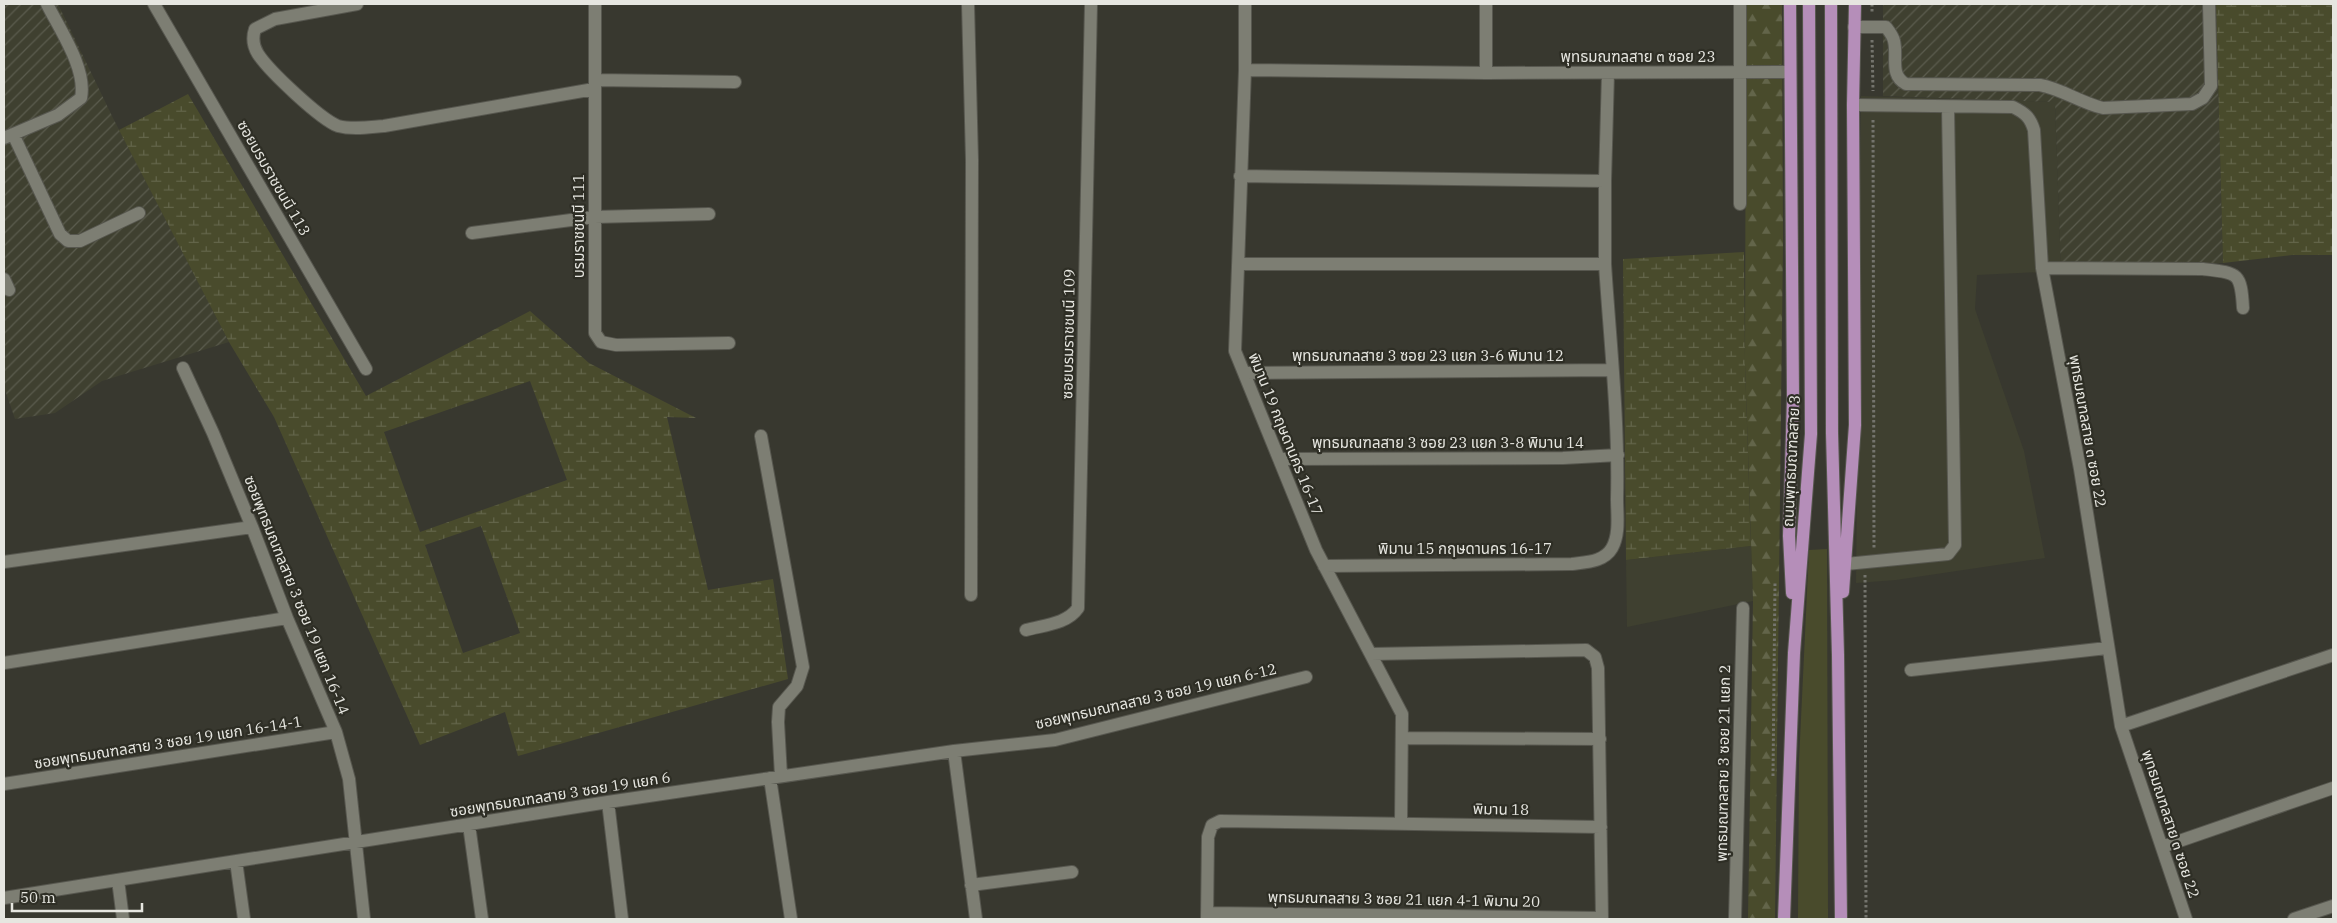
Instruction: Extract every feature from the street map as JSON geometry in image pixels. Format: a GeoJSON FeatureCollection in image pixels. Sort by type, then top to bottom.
{"type":"FeatureCollection","features":[{"type":"Feature","properties":{"kind":"main road"},"geometry":{"type":"LineString","coordinates":[[1790,4],[1793,398],[1789,536],[1794,653]]}},
{"type":"Feature","properties":{"kind":"main road","name":"ถนนพุทธมณฑลสาย 3"},"geometry":{"type":"LineString","coordinates":[[1784,919],[1794,653],[1811,434],[1809,4]]}},
{"type":"Feature","properties":{"kind":"main road"},"geometry":{"type":"LineString","coordinates":[[1831,4],[1832,433],[1838,655],[1841,919]]}},
{"type":"Feature","properties":{"kind":"main road"},"geometry":{"type":"LineString","coordinates":[[1838,655],[1855,424],[1854,4]]}},
{"type":"Feature","properties":{"kind":"street"},"geometry":{"type":"LineString","coordinates":[[47,4],[79,69],[83,86],[81,98],[58,115],[8,136],[60,234],[68,241],[80,241],[139,212]]}},
{"type":"Feature","properties":{"kind":"street","name":"ซอยบรมราชชนนี 113"},"geometry":{"type":"LineString","coordinates":[[154,4],[366,369]]}},
{"type":"Feature","properties":{"kind":"street"},"geometry":{"type":"LineString","coordinates":[[357,4],[275,19],[255,29],[252,39],[258,54],[292,90],[316,114],[339,126],[362,128],[384,126],[595,85],[735,82]]}},
{"type":"Feature","properties":{"kind":"street","name":"บรมราชชนนี 111"},"geometry":{"type":"LineString","coordinates":[[595,4],[593,317],[595,333],[601,342],[616,345],[729,343]]}},
{"type":"Feature","properties":{"kind":"street"},"geometry":{"type":"LineString","coordinates":[[968,4],[972,160],[971,595]]}},
{"type":"Feature","properties":{"kind":"street","name":"ซอยบรมราชชนนี 109"},"geometry":{"type":"LineString","coordinates":[[1026,630],[1062,621],[1074,614],[1078,608],[1091,4]]}},
{"type":"Feature","properties":{"kind":"street","name":"พิมาน 19 กฤษดานคร 16-17"},"geometry":{"type":"LineString","coordinates":[[1245,4],[1245,70],[1235,351],[1324,566],[1402,714],[1401,823]]}},
{"type":"Feature","properties":{"kind":"street"},"geometry":{"type":"LineString","coordinates":[[1486,4],[1486,73]]}},
{"type":"Feature","properties":{"kind":"street"},"geometry":{"type":"LineString","coordinates":[[1740,4],[1740,204]]}},
{"type":"Feature","properties":{"kind":"street"},"geometry":{"type":"LineString","coordinates":[[1854,27],[1886,27],[1891,33],[1894,42],[1895,70],[1900,81],[1906,84],[2040,85],[2055,88],[2091,105],[2103,108],[2192,104],[2203,98],[2210,86],[2209,4]]}},
{"type":"Feature","properties":{"kind":"street","name":"พุทธมณฑลสาย ๓ ซอย 23"},"geometry":{"type":"LineString","coordinates":[[1245,70],[1486,73],[1790,72]]}},
{"type":"Feature","properties":{"kind":"street"},"geometry":{"type":"LineString","coordinates":[[1608,73],[1605,264],[1618,455]]}},
{"type":"Feature","properties":{"kind":"street","name":"พุทธมณฑลสาย ๓ ซอย 22"},"geometry":{"type":"LineString","coordinates":[[1853,105],[2013,107],[2024,112],[2031,119],[2034,130],[2042,268],[2080,469],[2121,726],[2186,919]]}},
{"type":"Feature","properties":{"kind":"street"},"geometry":{"type":"LineString","coordinates":[[1846,564],[1948,554],[1955,545],[1948,106]]}},
{"type":"Feature","properties":{"kind":"street"},"geometry":{"type":"LineString","coordinates":[[1240,176],[1605,181]]}},
{"type":"Feature","properties":{"kind":"street"},"geometry":{"type":"LineString","coordinates":[[472,233],[594,217],[709,214]]}},
{"type":"Feature","properties":{"kind":"street"},"geometry":{"type":"LineString","coordinates":[[1238,264],[1605,264]]}},
{"type":"Feature","properties":{"kind":"street"},"geometry":{"type":"LineString","coordinates":[[2042,268],[2203,269],[2225,272],[2237,276],[2242,284],[2243,308]]}},
{"type":"Feature","properties":{"kind":"street","name":"ซอยพุทธมณฑลสาย 3 ซอย 19 แยก 16-14"},"geometry":{"type":"LineString","coordinates":[[183,368],[252,527],[286,618],[336,732],[349,779],[354,842],[364,919]]}},
{"type":"Feature","properties":{"kind":"street","name":"พุทธมณฑลสาย 3 ซอย 23 แยก 3-6 พิมาน 12"},"geometry":{"type":"LineString","coordinates":[[1245,373],[1611,370]]}},
{"type":"Feature","properties":{"kind":"street"},"geometry":{"type":"LineString","coordinates":[[761,436],[803,666],[797,686],[779,707],[778,722],[776,777],[791,919]]}},
{"type":"Feature","properties":{"kind":"street","name":"พุทธมณฑลสาย 3 ซอย 23 แยก 3-8 พิมาน 14"},"geometry":{"type":"LineString","coordinates":[[1279,459],[1563,458],[1618,455]]}},
{"type":"Feature","properties":{"kind":"street","name":"พิมาน 15 กฤษดานคร 16-17"},"geometry":{"type":"LineString","coordinates":[[1324,566],[1572,564],[1593,561],[1606,556],[1612,547],[1616,533],[1618,455]]}},
{"type":"Feature","properties":{"kind":"street"},"geometry":{"type":"LineString","coordinates":[[4,562],[252,527]]}},
{"type":"Feature","properties":{"kind":"street","name":"พุทธมณฑลสาย 3 ซอย 21 แยก 2"},"geometry":{"type":"LineString","coordinates":[[1736,919],[1743,608]]}},
{"type":"Feature","properties":{"kind":"street"},"geometry":{"type":"LineString","coordinates":[[4,663],[286,618]]}},
{"type":"Feature","properties":{"kind":"street"},"geometry":{"type":"LineString","coordinates":[[1911,670],[2108,648]]}},
{"type":"Feature","properties":{"kind":"street"},"geometry":{"type":"LineString","coordinates":[[1371,654],[1586,650],[1595,657],[1598,668],[1600,739],[1602,919]]}},
{"type":"Feature","properties":{"kind":"street"},"geometry":{"type":"LineString","coordinates":[[2121,726],[2333,655]]}},
{"type":"Feature","properties":{"kind":"street","name":"ซอยพุทธมณฑลสาย 3 ซอย 19 แยก 6-12"},"geometry":{"type":"LineString","coordinates":[[954,751],[1055,740],[1306,677]]}},
{"type":"Feature","properties":{"kind":"street","name":"ซอยพุทธมณฑลสาย 3 ซอย 19 แยก 16-14-1"},"geometry":{"type":"LineString","coordinates":[[4,784],[336,732]]}},
{"type":"Feature","properties":{"kind":"street"},"geometry":{"type":"LineString","coordinates":[[1402,738],[1600,739]]}},
{"type":"Feature","properties":{"kind":"street"},"geometry":{"type":"LineString","coordinates":[[954,751],[976,919]]}},
{"type":"Feature","properties":{"kind":"street","name":"ซอยพุทธมณฑลสาย 3 ซอย 19 แยก 6"},"geometry":{"type":"LineString","coordinates":[[4,898],[608,802],[954,751]]}},
{"type":"Feature","properties":{"kind":"street"},"geometry":{"type":"LineString","coordinates":[[2162,847],[2333,788]]}},
{"type":"Feature","properties":{"kind":"street"},"geometry":{"type":"LineString","coordinates":[[608,802],[622,919]]}},
{"type":"Feature","properties":{"kind":"street","name":"พิมาน 18"},"geometry":{"type":"LineString","coordinates":[[1207,916],[1208,837],[1212,825],[1220,821],[1601,827]]}},
{"type":"Feature","properties":{"kind":"street"},"geometry":{"type":"LineString","coordinates":[[469,825],[482,919]]}},
{"type":"Feature","properties":{"kind":"street"},"geometry":{"type":"LineString","coordinates":[[236,861],[244,919]]}},
{"type":"Feature","properties":{"kind":"street"},"geometry":{"type":"LineString","coordinates":[[971,885],[1072,872]]}},
{"type":"Feature","properties":{"kind":"street"},"geometry":{"type":"LineString","coordinates":[[118,880],[123,919]]}},
{"type":"Feature","properties":{"kind":"street"},"geometry":{"type":"LineString","coordinates":[[2294,919],[2333,906]]}},
{"type":"Feature","properties":{"kind":"street","name":"พุทธมณฑลสาย 3 ซอย 21 แยก 4-1 พิมาน 20"},"geometry":{"type":"LineString","coordinates":[[1207,916],[1602,919]]}},
{"type":"Feature","properties":{"kind":"path"},"geometry":{"type":"LineString","coordinates":[[1866,919],[1865,562],[1874,555],[1872,4]]}},
{"type":"Feature","properties":{"kind":"shaded area"},"geometry":{"type":"Polygon","coordinates":[[[4,4],[58,4],[113,118],[229,342],[102,381],[55,413],[15,419],[4,387],[4,4]]]}},
{"type":"Feature","properties":{"kind":"shaded area"},"geometry":{"type":"Polygon","coordinates":[[[1883,4],[2216,4],[2223,263],[2061,271],[2055,102],[1883,96],[1883,4]]]}},
{"type":"Feature","properties":{"kind":"shaded area"},"geometry":{"type":"Polygon","coordinates":[[[1861,96],[2055,102],[2061,271],[1977,275],[1975,309],[2024,451],[2045,558],[1896,580],[1856,583],[1861,96]]]}},
{"type":"Feature","properties":{"kind":"shaded area"},"geometry":{"type":"Polygon","coordinates":[[[1751,546],[1753,601],[1627,627],[1626,560],[1751,546]]]}},
{"type":"Feature","properties":{"kind":"green space"},"geometry":{"type":"Polygon","coordinates":[[[1746,4],[1782,4],[1783,242],[1775,919],[1748,919],[1753,601],[1745,364],[1746,4]]]}},
{"type":"Feature","properties":{"kind":"green space"},"geometry":{"type":"Polygon","coordinates":[[[2216,4],[2333,4],[2333,255],[2292,255],[2223,263],[2216,4]]]}},
{"type":"Feature","properties":{"kind":"green space"},"geometry":{"type":"Polygon","coordinates":[[[188,94],[366,396],[530,311],[589,363],[696,418],[667,417],[708,590],[773,579],[788,679],[518,756],[505,712],[420,745],[274,417],[229,342],[119,130],[188,94]],[[530,381],[384,432],[420,532],[567,480],[530,381]],[[481,526],[425,545],[463,653],[520,633],[481,526]]]}},
{"type":"Feature","properties":{"kind":"green space"},"geometry":{"type":"Polygon","coordinates":[[[1744,252],[1745,364],[1751,546],[1626,560],[1623,259],[1744,252]]]}},
{"type":"Feature","properties":{"kind":"green space"},"geometry":{"type":"Polygon","coordinates":[[[1827,549],[1828,919],[1798,919],[1799,761],[1809,550],[1827,549]]]}}]}
